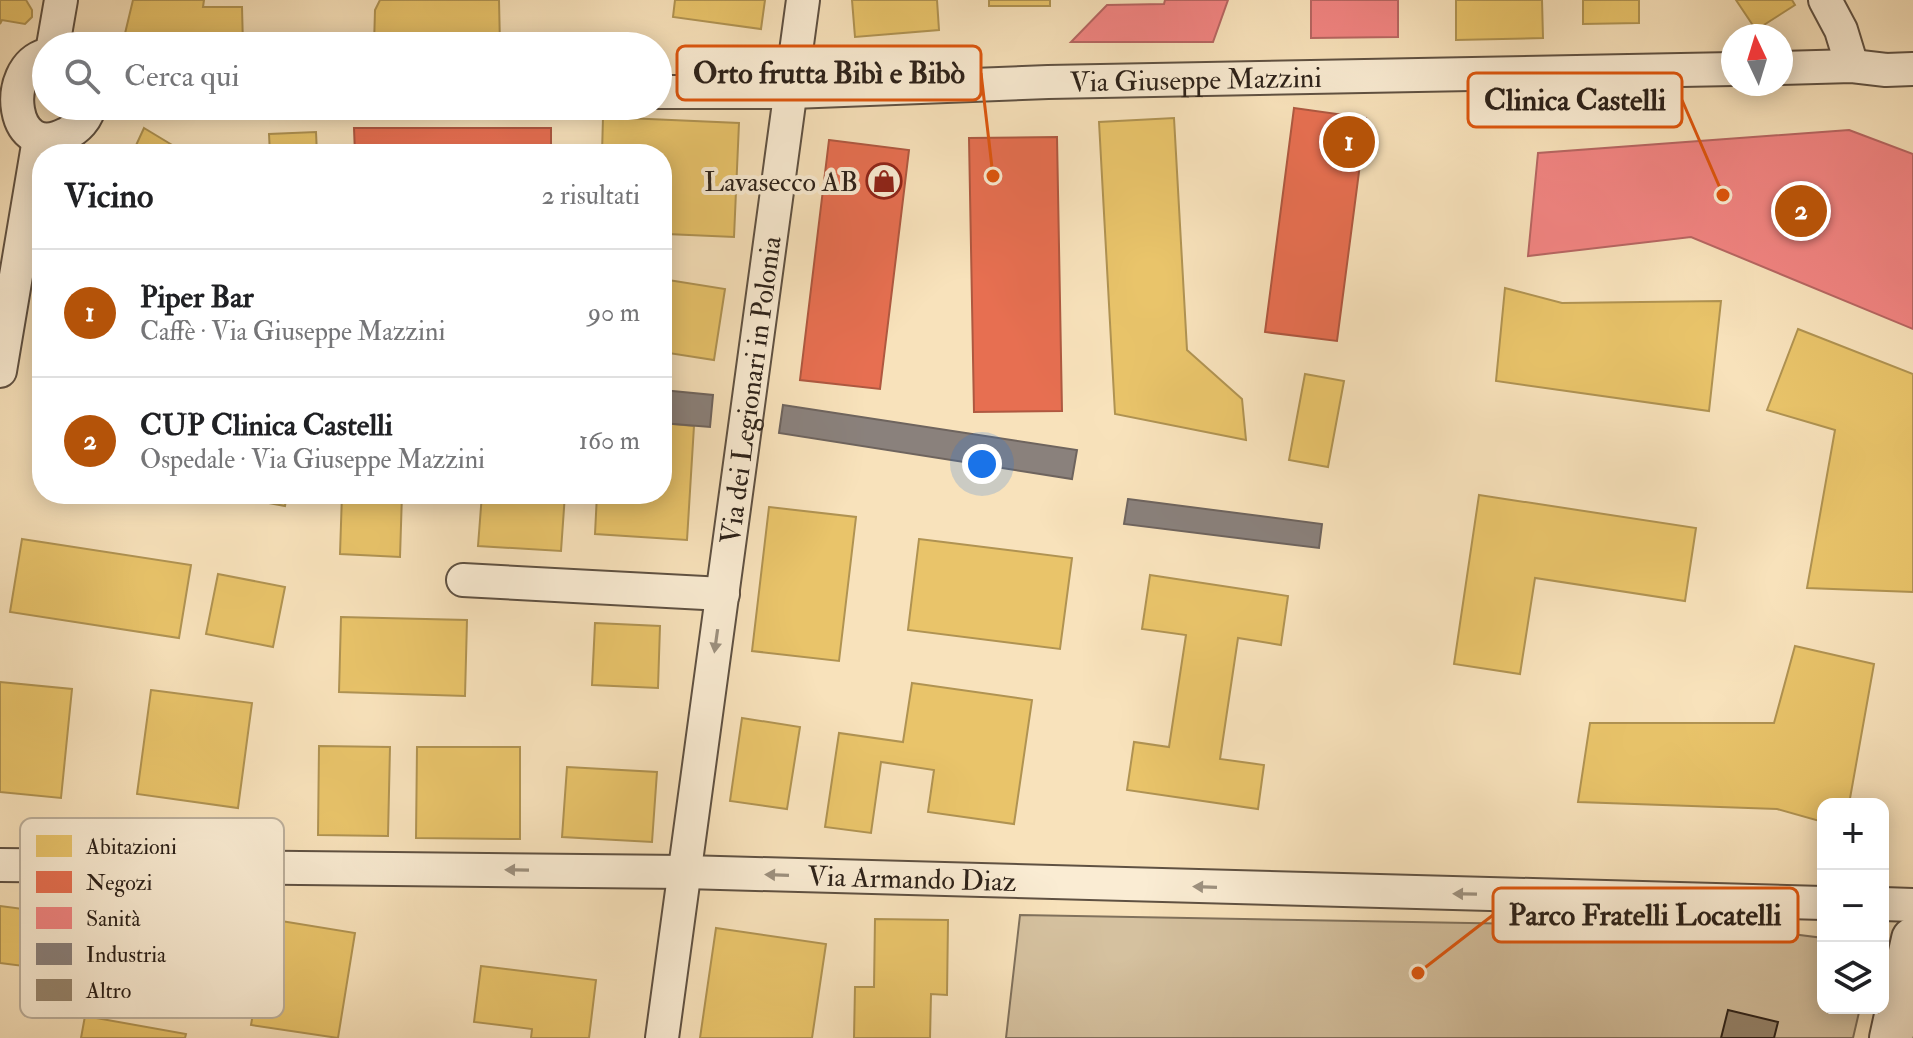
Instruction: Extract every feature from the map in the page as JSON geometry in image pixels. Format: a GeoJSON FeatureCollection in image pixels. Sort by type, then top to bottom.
{"type":"FeatureCollection","features":[{"type":"Feature","properties":{"kind":"street"},"geometry":{"type":"LineString","coordinates":[[55,32],[61,0]]}},
{"type":"Feature","properties":{"kind":"street","name":"Via dei Legionari in Polonia"},"geometry":{"type":"LineString","coordinates":[[662,1038],[803,0]]}},
{"type":"Feature","properties":{"kind":"street"},"geometry":{"type":"LineString","coordinates":[[1825,0],[1841,30],[1852,66]]}},
{"type":"Feature","properties":{"kind":"street"},"geometry":{"type":"LineString","coordinates":[[32,57],[18,65],[2,94],[14,123],[24,134],[39,139],[60,138],[75,130],[82,120]]}},
{"type":"Feature","properties":{"kind":"street"},"geometry":{"type":"LineString","coordinates":[[1793,68],[1913,69]]}},
{"type":"Feature","properties":{"kind":"street","name":"Via Giuseppe Mazzini"},"geometry":{"type":"LineString","coordinates":[[672,92],[792,92],[1048,82],[1721,69]]}},
{"type":"Feature","properties":{"kind":"street"},"geometry":{"type":"LineString","coordinates":[[38,144],[39,139]]}},
{"type":"Feature","properties":{"kind":"street"},"geometry":{"type":"LineString","coordinates":[[0,371],[32,181]]}},
{"type":"Feature","properties":{"kind":"street"},"geometry":{"type":"LineString","coordinates":[[463,580],[723,594]]}},
{"type":"Feature","properties":{"kind":"street","name":"Via Armando Diaz"},"geometry":{"type":"LineString","coordinates":[[0,865],[20,865]]}},
{"type":"Feature","properties":{"kind":"street","name":"Via Armando Diaz"},"geometry":{"type":"LineString","coordinates":[[284,868],[685,872],[1817,903]]}},
{"type":"Feature","properties":{"kind":"street"},"geometry":{"type":"LineString","coordinates":[[1889,904],[1913,905]]}},
{"type":"Feature","properties":{"kind":"street"},"geometry":{"type":"LineString","coordinates":[[1891,1038],[1913,939]]}},
{"type":"Feature","properties":{"kind":"shaded area"},"geometry":{"type":"Polygon","coordinates":[[[1020,915],[1746,928],[1817,937],[1817,1014],[1859,1014],[1853,1038],[1006,1038],[1020,915]]]}},
{"type":"Feature","properties":{"kind":"building: Abitazioni"},"geometry":{"type":"Polygon","coordinates":[[[0,0],[26,0],[32,17],[25,24],[2,20],[0,24],[0,0]]]}},
{"type":"Feature","properties":{"kind":"building: Abitazioni"},"geometry":{"type":"Polygon","coordinates":[[[133,0],[204,0],[203,7],[242,7],[243,32],[125,32],[133,0]]]}},
{"type":"Feature","properties":{"kind":"building: Abitazioni"},"geometry":{"type":"Polygon","coordinates":[[[380,0],[499,0],[500,32],[374,32],[375,10],[380,0]]]}},
{"type":"Feature","properties":{"kind":"building: Abitazioni"},"geometry":{"type":"Polygon","coordinates":[[[675,0],[765,0],[761,29],[673,17],[675,0]]]}},
{"type":"Feature","properties":{"kind":"building: Abitazioni"},"geometry":{"type":"Polygon","coordinates":[[[852,0],[937,0],[939,30],[855,37],[852,0]]]}},
{"type":"Feature","properties":{"kind":"building: Abitazioni"},"geometry":{"type":"Polygon","coordinates":[[[989,0],[1050,0],[1050,6],[989,6],[989,0]]]}},
{"type":"Feature","properties":{"kind":"building: Abitazioni"},"geometry":{"type":"Polygon","coordinates":[[[1456,0],[1542,0],[1543,38],[1456,40],[1456,0]]]}},
{"type":"Feature","properties":{"kind":"building: Abitazioni"},"geometry":{"type":"Polygon","coordinates":[[[1583,0],[1639,0],[1639,23],[1583,24],[1583,0]]]}},
{"type":"Feature","properties":{"kind":"building: Abitazioni"},"geometry":{"type":"Polygon","coordinates":[[[1736,0],[1792,0],[1795,5],[1765,24],[1752,24],[1736,0]]]}},
{"type":"Feature","properties":{"kind":"building: Abitazioni"},"geometry":{"type":"Polygon","coordinates":[[[1174,118],[1187,350],[1242,399],[1246,440],[1115,414],[1099,122],[1174,118]]]}},
{"type":"Feature","properties":{"kind":"building: Abitazioni"},"geometry":{"type":"Polygon","coordinates":[[[603,120],[739,123],[734,237],[672,234],[672,144],[602,144],[603,120]]]}},
{"type":"Feature","properties":{"kind":"building: Abitazioni"},"geometry":{"type":"Polygon","coordinates":[[[144,128],[170,144],[137,144],[144,128]]]}},
{"type":"Feature","properties":{"kind":"building: Abitazioni"},"geometry":{"type":"Polygon","coordinates":[[[316,132],[317,144],[270,144],[269,134],[316,132]]]}},
{"type":"Feature","properties":{"kind":"building: Abitazioni"},"geometry":{"type":"Polygon","coordinates":[[[672,281],[725,289],[714,360],[672,354],[672,281]]]}},
{"type":"Feature","properties":{"kind":"building: Abitazioni"},"geometry":{"type":"Polygon","coordinates":[[[1505,288],[1562,303],[1721,301],[1709,411],[1496,381],[1505,288]]]}},
{"type":"Feature","properties":{"kind":"building: Abitazioni"},"geometry":{"type":"Polygon","coordinates":[[[1798,329],[1913,374],[1913,592],[1807,588],[1835,430],[1767,410],[1798,329]]]}},
{"type":"Feature","properties":{"kind":"building: Abitazioni"},"geometry":{"type":"Polygon","coordinates":[[[1305,374],[1344,381],[1328,467],[1289,460],[1305,374]]]}},
{"type":"Feature","properties":{"kind":"building: Abitazioni"},"geometry":{"type":"Polygon","coordinates":[[[672,424],[694,426],[687,540],[595,534],[596,504],[672,504],[672,424]]]}},
{"type":"Feature","properties":{"kind":"building: Abitazioni"},"geometry":{"type":"Polygon","coordinates":[[[1479,495],[1696,528],[1685,601],[1535,578],[1520,674],[1454,664],[1479,495]]]}},
{"type":"Feature","properties":{"kind":"building: Abitazioni"},"geometry":{"type":"Polygon","coordinates":[[[342,504],[402,504],[400,557],[340,554],[342,504]]]}},
{"type":"Feature","properties":{"kind":"building: Abitazioni"},"geometry":{"type":"Polygon","coordinates":[[[481,504],[564,504],[561,551],[478,546],[481,504]]]}},
{"type":"Feature","properties":{"kind":"building: Abitazioni"},"geometry":{"type":"Polygon","coordinates":[[[769,507],[856,517],[839,661],[752,651],[769,507]]]}},
{"type":"Feature","properties":{"kind":"building: Abitazioni"},"geometry":{"type":"Polygon","coordinates":[[[22,539],[191,565],[179,638],[10,612],[22,539]]]}},
{"type":"Feature","properties":{"kind":"building: Abitazioni"},"geometry":{"type":"Polygon","coordinates":[[[919,539],[1072,558],[1060,649],[908,630],[919,539]]]}},
{"type":"Feature","properties":{"kind":"building: Abitazioni"},"geometry":{"type":"Polygon","coordinates":[[[218,574],[285,587],[273,647],[206,634],[218,574]]]}},
{"type":"Feature","properties":{"kind":"building: Abitazioni"},"geometry":{"type":"Polygon","coordinates":[[[1150,575],[1288,596],[1281,645],[1238,638],[1220,759],[1264,765],[1258,809],[1127,790],[1134,742],[1169,747],[1186,635],[1142,629],[1150,575]]]}},
{"type":"Feature","properties":{"kind":"building: Abitazioni"},"geometry":{"type":"Polygon","coordinates":[[[341,617],[467,620],[465,696],[339,692],[341,617]]]}},
{"type":"Feature","properties":{"kind":"building: Abitazioni"},"geometry":{"type":"Polygon","coordinates":[[[595,623],[660,626],[658,688],[592,685],[595,623]]]}},
{"type":"Feature","properties":{"kind":"building: Abitazioni"},"geometry":{"type":"Polygon","coordinates":[[[1795,646],[1874,664],[1850,798],[1817,798],[1817,820],[1777,809],[1578,802],[1590,723],[1774,723],[1795,646]]]}},
{"type":"Feature","properties":{"kind":"building: Abitazioni"},"geometry":{"type":"Polygon","coordinates":[[[0,682],[72,689],[61,798],[0,792],[0,682]]]}},
{"type":"Feature","properties":{"kind":"building: Abitazioni"},"geometry":{"type":"Polygon","coordinates":[[[912,683],[1032,700],[1014,824],[928,812],[934,770],[881,762],[871,833],[825,827],[839,733],[903,742],[912,683]]]}},
{"type":"Feature","properties":{"kind":"building: Abitazioni"},"geometry":{"type":"Polygon","coordinates":[[[151,690],[252,703],[238,808],[137,794],[151,690]]]}},
{"type":"Feature","properties":{"kind":"building: Abitazioni"},"geometry":{"type":"Polygon","coordinates":[[[742,718],[800,727],[787,809],[730,801],[742,718]]]}},
{"type":"Feature","properties":{"kind":"building: Abitazioni"},"geometry":{"type":"Polygon","coordinates":[[[319,746],[390,747],[388,836],[318,835],[319,746]]]}},
{"type":"Feature","properties":{"kind":"building: Abitazioni"},"geometry":{"type":"Polygon","coordinates":[[[417,747],[520,747],[520,839],[416,838],[417,747]]]}},
{"type":"Feature","properties":{"kind":"building: Abitazioni"},"geometry":{"type":"Polygon","coordinates":[[[567,767],[657,772],[652,842],[562,837],[567,767]]]}},
{"type":"Feature","properties":{"kind":"building: Abitazioni"},"geometry":{"type":"Polygon","coordinates":[[[0,906],[20,909],[20,966],[0,963],[0,906]]]}},
{"type":"Feature","properties":{"kind":"building: Abitazioni"},"geometry":{"type":"Polygon","coordinates":[[[875,919],[948,920],[947,995],[931,994],[930,1038],[854,1038],[855,987],[874,987],[875,919]]]}},
{"type":"Feature","properties":{"kind":"building: Abitazioni"},"geometry":{"type":"Polygon","coordinates":[[[284,921],[355,933],[338,1038],[251,1025],[252,1018],[284,1018],[284,921]]]}},
{"type":"Feature","properties":{"kind":"building: Abitazioni"},"geometry":{"type":"Polygon","coordinates":[[[716,928],[826,944],[812,1038],[700,1038],[716,928]]]}},
{"type":"Feature","properties":{"kind":"building: Abitazioni"},"geometry":{"type":"Polygon","coordinates":[[[481,966],[596,980],[589,1038],[531,1038],[532,1029],[474,1022],[481,966]]]}},
{"type":"Feature","properties":{"kind":"building: Abitazioni"},"geometry":{"type":"Polygon","coordinates":[[[85,1018],[186,1034],[185,1038],[81,1038],[85,1018]]]}},
{"type":"Feature","properties":{"kind":"building: Negozi"},"geometry":{"type":"Polygon","coordinates":[[[1294,108],[1366,118],[1337,341],[1265,332],[1294,108]]]}},
{"type":"Feature","properties":{"kind":"building: Negozi"},"geometry":{"type":"Polygon","coordinates":[[[354,128],[551,128],[551,144],[355,144],[354,128]]]}},
{"type":"Feature","properties":{"kind":"building: Negozi"},"geometry":{"type":"Polygon","coordinates":[[[1057,137],[1062,411],[974,412],[969,138],[1057,137]]]}},
{"type":"Feature","properties":{"kind":"building: Negozi"},"geometry":{"type":"Polygon","coordinates":[[[829,140],[909,150],[880,389],[800,380],[829,140]]]}},
{"type":"Feature","properties":{"kind":"building: Sanità"},"geometry":{"type":"Polygon","coordinates":[[[1165,0],[1228,0],[1213,42],[1071,42],[1107,5],[1164,4],[1165,0]]]}},
{"type":"Feature","properties":{"kind":"building: Sanità"},"geometry":{"type":"Polygon","coordinates":[[[1311,0],[1398,0],[1398,37],[1311,38],[1311,0]]]}},
{"type":"Feature","properties":{"kind":"building: Sanità"},"geometry":{"type":"Polygon","coordinates":[[[1849,130],[1913,154],[1913,329],[1691,237],[1528,256],[1538,153],[1849,130]]]}},
{"type":"Feature","properties":{"kind":"building: Industria"},"geometry":{"type":"Polygon","coordinates":[[[672,391],[713,395],[710,427],[672,424],[672,391]]]}},
{"type":"Feature","properties":{"kind":"building: Industria"},"geometry":{"type":"Polygon","coordinates":[[[783,405],[1077,450],[1072,479],[779,433],[783,405]]]}},
{"type":"Feature","properties":{"kind":"building: Industria"},"geometry":{"type":"Polygon","coordinates":[[[1128,499],[1322,524],[1319,548],[1124,524],[1128,499]]]}},
{"type":"Feature","properties":{"kind":"building: Altro"},"geometry":{"type":"Polygon","coordinates":[[[1728,1010],[1778,1022],[1774,1038],[1721,1038],[1728,1010]]]}},
{"type":"Feature","properties":{"kind":"place","name":"Piper Bar"},"geometry":{"type":"Point","coordinates":[1349,142]}},
{"type":"Feature","properties":{"kind":"place","name":"Orto frutta Bibì e Bibò"},"geometry":{"type":"Point","coordinates":[993,176]}},
{"type":"Feature","properties":{"kind":"place","name":"Lavasecco AB"},"geometry":{"type":"Point","coordinates":[884,181]}},
{"type":"Feature","properties":{"kind":"place","name":"Clinica Castelli"},"geometry":{"type":"Point","coordinates":[1723,195]}},
{"type":"Feature","properties":{"kind":"place","name":"CUP Clinica Castelli"},"geometry":{"type":"Point","coordinates":[1801,211]}},
{"type":"Feature","properties":{"kind":"place","name":"Parco Fratelli Locatelli"},"geometry":{"type":"Point","coordinates":[1418,973]}}]}
